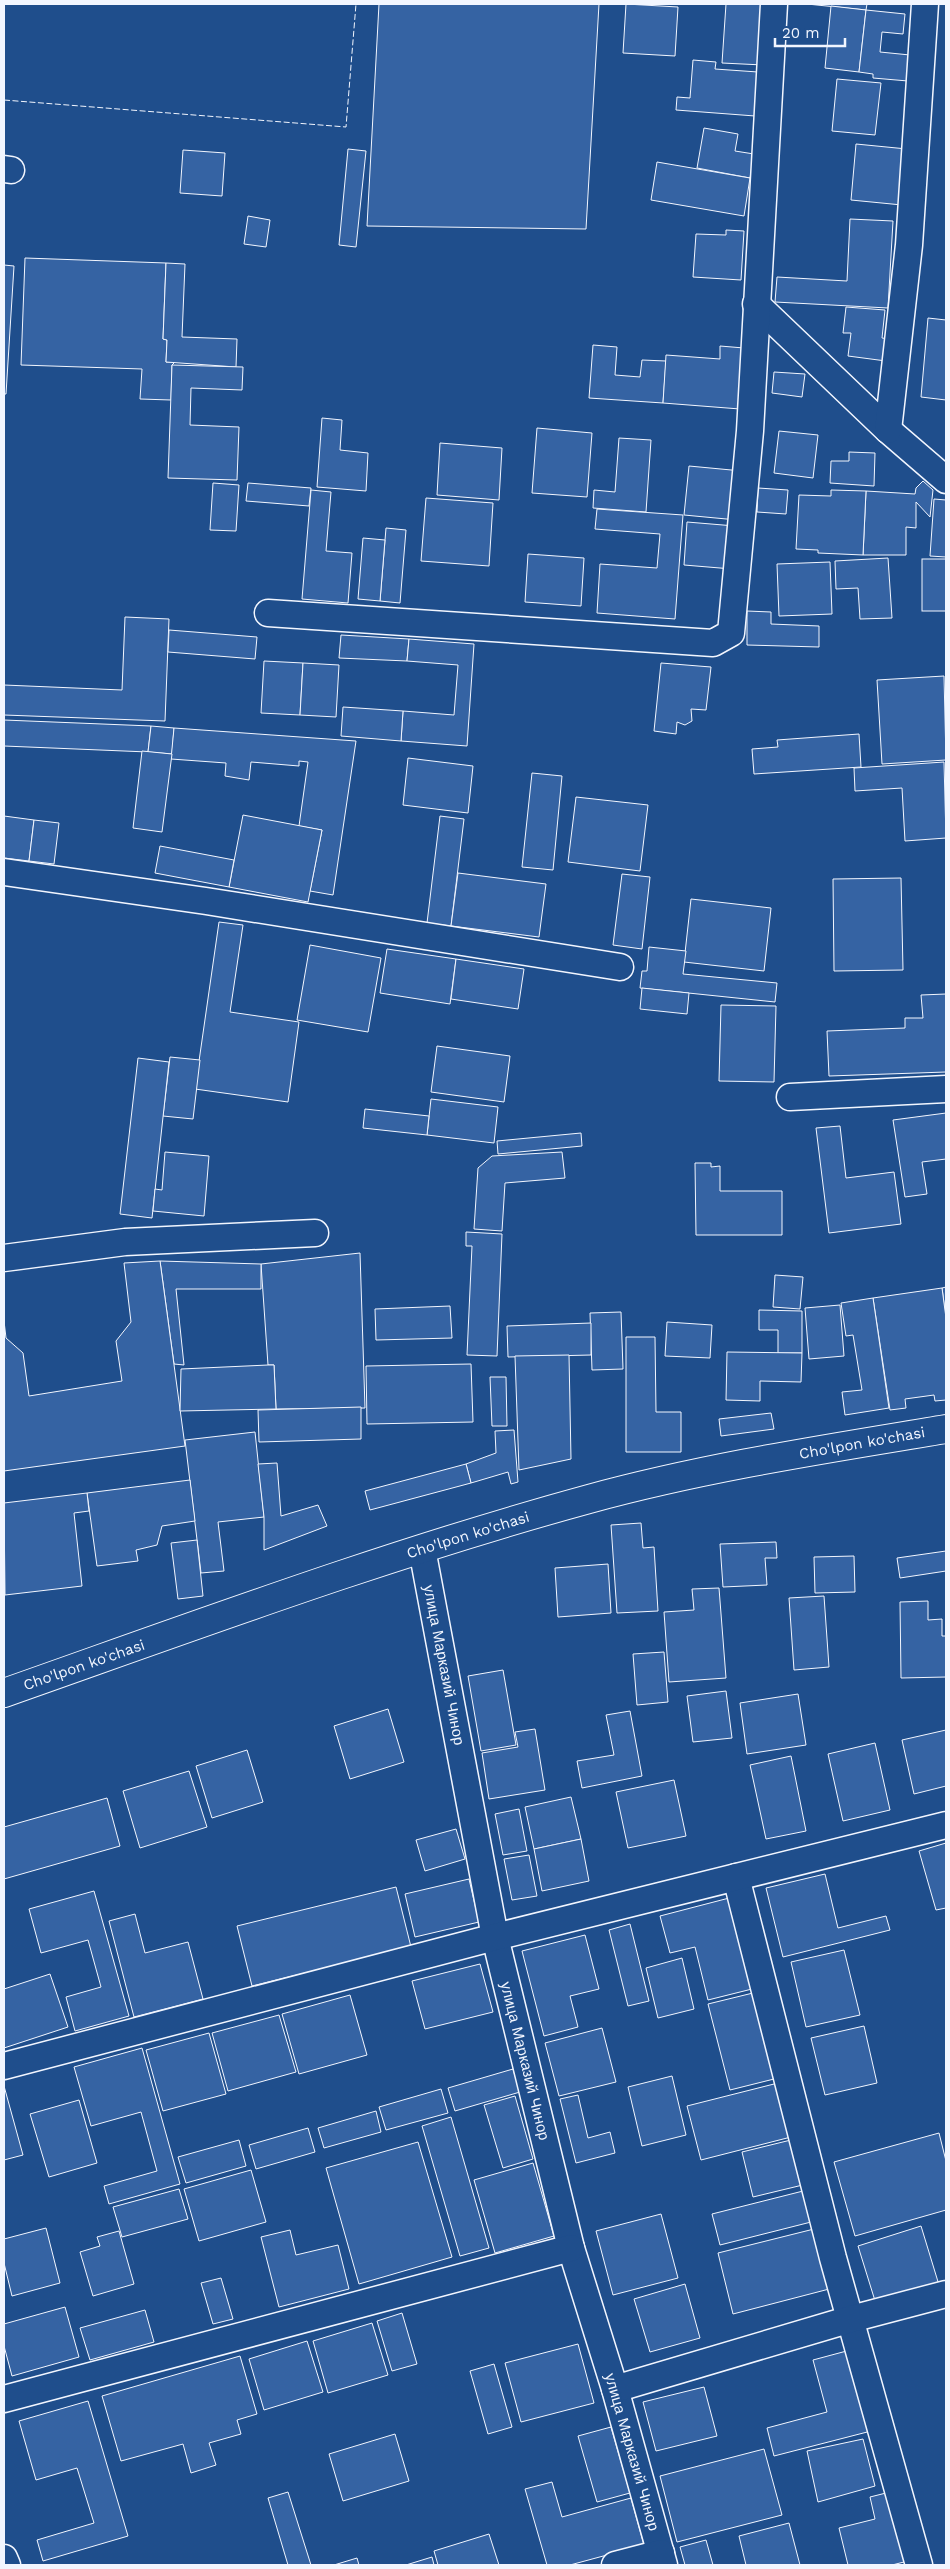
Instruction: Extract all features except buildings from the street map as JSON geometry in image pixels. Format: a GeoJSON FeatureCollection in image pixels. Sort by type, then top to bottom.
{"type":"FeatureCollection","features":[{"type":"Feature","properties":{"kind":"main road","name":"Cho'lpon ko'chasi"},"geometry":{"type":"LineString","coordinates":[[4,1693],[422,1549],[589,1499],[726,1466],[946,1429]]}},
{"type":"Feature","properties":{"kind":"street"},"geometry":{"type":"LineString","coordinates":[[268,613],[713,643],[731,633],[750,432],[774,4]]}},
{"type":"Feature","properties":{"kind":"street"},"geometry":{"type":"LineString","coordinates":[[888,430],[909,245],[925,4]]}},
{"type":"Feature","properties":{"kind":"street"},"geometry":{"type":"LineString","coordinates":[[756,304],[888,430],[946,480]]}},
{"type":"Feature","properties":{"kind":"street"},"geometry":{"type":"LineString","coordinates":[[4,872],[206,901],[620,967]]}},
{"type":"Feature","properties":{"kind":"street"},"geometry":{"type":"LineString","coordinates":[[790,1097],[946,1089]]}},
{"type":"Feature","properties":{"kind":"street"},"geometry":{"type":"LineString","coordinates":[[4,1258],[124,1242],[315,1233]]}},
{"type":"Feature","properties":{"kind":"street","name":"улица Марказий Чинор"},"geometry":{"type":"LineString","coordinates":[[422,1549],[495,1937],[570,2248],[615,2389],[663,2559]]}},
{"type":"Feature","properties":{"kind":"street"},"geometry":{"type":"LineString","coordinates":[[4,2066],[495,1937],[946,1825]]}},
{"type":"Feature","properties":{"kind":"street"},"geometry":{"type":"LineString","coordinates":[[736,1877],[833,2258],[919,2565]]}},
{"type":"Feature","properties":{"kind":"street"},"geometry":{"type":"LineString","coordinates":[[4,2399],[570,2248]]}},
{"type":"Feature","properties":{"kind":"street"},"geometry":{"type":"LineString","coordinates":[[615,2389],[851,2319],[946,2294]]}},
{"type":"Feature","properties":{"kind":"street"},"geometry":{"type":"LineString","coordinates":[[4,2558],[7,2565]]}},
{"type":"Feature","properties":{"kind":"street"},"geometry":{"type":"LineString","coordinates":[[616,2565],[663,2559]]}},
{"type":"Feature","properties":{"kind":"fence"},"geometry":{"type":"LineString","coordinates":[[4,100],[346,127],[356,4]]}}]}
